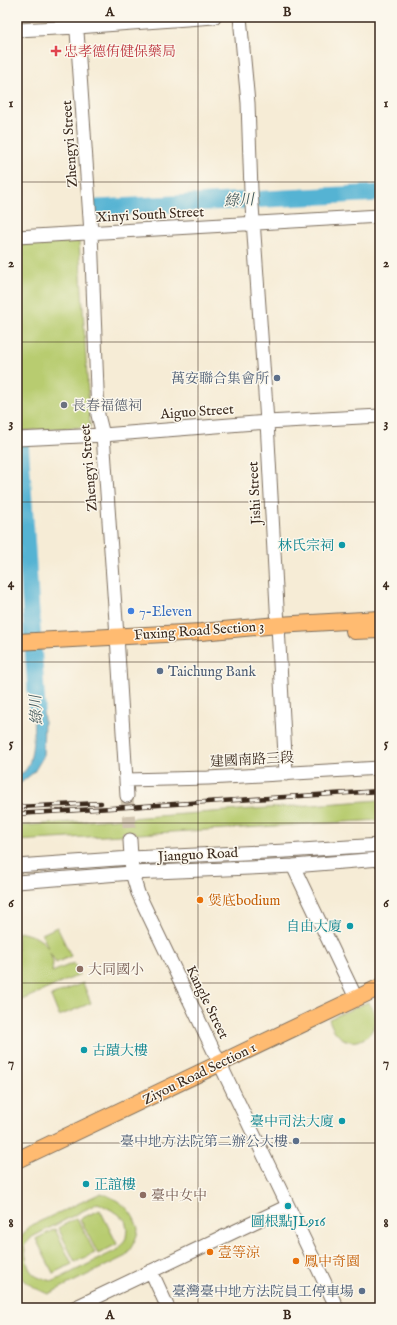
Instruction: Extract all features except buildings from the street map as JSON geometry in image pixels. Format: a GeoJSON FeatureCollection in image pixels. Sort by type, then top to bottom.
{"type":"FeatureCollection","features":[{"type":"Feature","properties":{"kind":"main road","name":"Fuxing Road Section 3"},"geometry":{"type":"LineString","coordinates":[[278,630],[380,619]]}},
{"type":"Feature","properties":{"kind":"main road","name":"Fuxing Road Section 3"},"geometry":{"type":"LineString","coordinates":[[20,647],[117,641],[201,632],[380,630]]}},
{"type":"Feature","properties":{"kind":"main road","name":"Ziyou Road Section 1"},"geometry":{"type":"LineString","coordinates":[[17,1160],[380,986]]}},
{"type":"Feature","properties":{"kind":"street"},"geometry":{"type":"LineString","coordinates":[[17,30],[77,22],[214,17]]}},
{"type":"Feature","properties":{"kind":"street","name":"Jishi Street"},"geometry":{"type":"LineString","coordinates":[[240,17],[248,104],[251,191],[267,422],[286,774]]}},
{"type":"Feature","properties":{"kind":"street","name":"Zhengyi Street"},"geometry":{"type":"LineString","coordinates":[[77,22],[91,233],[98,415],[103,435],[127,796]]}},
{"type":"Feature","properties":{"kind":"street","name":"Xinyi South Street"},"geometry":{"type":"LineString","coordinates":[[17,237],[380,216]]}},
{"type":"Feature","properties":{"kind":"street","name":"Aiguo Street"},"geometry":{"type":"LineString","coordinates":[[17,439],[103,435],[267,422],[380,416]]}},
{"type":"Feature","properties":{"kind":"street","name":"建國南路三段"},"geometry":{"type":"LineString","coordinates":[[126,780],[208,778],[380,768]]}},
{"type":"Feature","properties":{"kind":"street"},"geometry":{"type":"LineString","coordinates":[[130,840],[131,858]]}},
{"type":"Feature","properties":{"kind":"street","name":"Jianguo Road"},"geometry":{"type":"LineString","coordinates":[[17,866],[131,858],[286,852],[380,845]]}},
{"type":"Feature","properties":{"kind":"street","name":"Kangle Street"},"geometry":{"type":"LineString","coordinates":[[131,858],[132,873],[138,893],[337,1308]]}},
{"type":"Feature","properties":{"kind":"street","name":"Jianguo Road"},"geometry":{"type":"LineString","coordinates":[[17,882],[132,873],[293,866],[380,859]]}},
{"type":"Feature","properties":{"kind":"street"},"geometry":{"type":"LineString","coordinates":[[293,866],[356,998]]}},
{"type":"Feature","properties":{"kind":"street"},"geometry":{"type":"LineString","coordinates":[[74,1308],[288,1206]]}},
{"type":"Feature","properties":{"kind":"street"},"geometry":{"type":"LineString","coordinates":[[151,1270],[168,1308]]}},
{"type":"Feature","properties":{"kind":"green space"},"geometry":{"type":"Polygon","coordinates":[[[79,241],[90,427],[17,431],[17,244],[79,241]]]}},
{"type":"Feature","properties":{"kind":"green space"},"geometry":{"type":"Polygon","coordinates":[[[380,800],[380,820],[17,841],[17,826],[380,800]]]}},
{"type":"Feature","properties":{"kind":"green space"},"geometry":{"type":"Polygon","coordinates":[[[57,927],[71,956],[56,963],[50,953],[53,962],[52,972],[74,963],[79,975],[17,1002],[17,933],[28,934],[35,937],[42,941],[48,948],[42,934],[57,927]]]}},
{"type":"Feature","properties":{"kind":"green space"},"geometry":{"type":"Polygon","coordinates":[[[83,983],[91,1003],[59,1016],[51,996],[83,983]]]}},
{"type":"Feature","properties":{"kind":"green space"},"geometry":{"type":"Polygon","coordinates":[[[368,1002],[374,1013],[375,1024],[371,1032],[364,1039],[354,1041],[345,1040],[336,1032],[329,1019],[368,1002]]]}},
{"type":"Feature","properties":{"kind":"green space"},"geometry":{"type":"Polygon","coordinates":[[[101,1193],[118,1201],[127,1208],[136,1223],[138,1232],[126,1256],[48,1294],[33,1287],[23,1279],[17,1265],[18,1242],[28,1227],[101,1193]],[[98,1203],[32,1237],[24,1246],[28,1266],[31,1271],[39,1278],[54,1281],[119,1249],[126,1238],[127,1229],[125,1220],[117,1213],[98,1203]]]}},
{"type":"Feature","properties":{"kind":"green space"},"geometry":{"type":"Polygon","coordinates":[[[100,1210],[117,1244],[98,1254],[80,1219],[100,1210]]]}},
{"type":"Feature","properties":{"kind":"green space"},"geometry":{"type":"Polygon","coordinates":[[[77,1218],[95,1253],[75,1262],[58,1228],[77,1218]]]}},
{"type":"Feature","properties":{"kind":"green space"},"geometry":{"type":"Polygon","coordinates":[[[55,1229],[72,1264],[53,1273],[36,1239],[55,1229]]]}},
{"type":"Feature","properties":{"kind":"water"},"geometry":{"type":"Polygon","coordinates":[[[33,684],[40,685],[44,720],[43,757],[34,772],[17,786],[17,775],[25,771],[29,764],[33,742],[33,684]]]}},
{"type":"Feature","properties":{"kind":"waterway","name":"綠川"},"geometry":{"type":"LineString","coordinates":[[98,208],[380,193]]}},
{"type":"Feature","properties":{"kind":"waterway","name":"綠川"},"geometry":{"type":"LineString","coordinates":[[20,439],[37,707]]}},
{"type":"Feature","properties":{"kind":"tunnel"},"geometry":{"type":"LineString","coordinates":[[127,796],[130,840]]}},
{"type":"Feature","properties":{"kind":"railway"},"geometry":{"type":"LineString","coordinates":[[17,814],[380,791]]}},
{"type":"Feature","properties":{"kind":"railway"},"geometry":{"type":"LineString","coordinates":[[17,807],[101,803]]}},
{"type":"Feature","properties":{"kind":"place","name":"忠孝德侑健保藥局"},"geometry":{"type":"Point","coordinates":[56,51]}},
{"type":"Feature","properties":{"kind":"place","name":"萬安聯合集會所"},"geometry":{"type":"Point","coordinates":[277,378]}},
{"type":"Feature","properties":{"kind":"place","name":"長春福德祠"},"geometry":{"type":"Point","coordinates":[64,405]}},
{"type":"Feature","properties":{"kind":"place","name":"林氏宗祠"},"geometry":{"type":"Point","coordinates":[342,545]}},
{"type":"Feature","properties":{"kind":"place","name":"7-Eleven"},"geometry":{"type":"Point","coordinates":[131,611]}},
{"type":"Feature","properties":{"kind":"place","name":"Taichung Bank"},"geometry":{"type":"Point","coordinates":[160,671]}},
{"type":"Feature","properties":{"kind":"place","name":"煲底bodium"},"geometry":{"type":"Point","coordinates":[200,900]}},
{"type":"Feature","properties":{"kind":"place","name":"自由大廈"},"geometry":{"type":"Point","coordinates":[350,926]}},
{"type":"Feature","properties":{"kind":"place","name":"大同國小"},"geometry":{"type":"Point","coordinates":[80,969]}},
{"type":"Feature","properties":{"kind":"place","name":"古蹟大樓"},"geometry":{"type":"Point","coordinates":[84,1050]}},
{"type":"Feature","properties":{"kind":"place","name":"臺中司法大廈"},"geometry":{"type":"Point","coordinates":[342,1121]}},
{"type":"Feature","properties":{"kind":"place","name":"臺中地方法院第二辦公大樓"},"geometry":{"type":"Point","coordinates":[296,1141]}},
{"type":"Feature","properties":{"kind":"place","name":"正誼樓"},"geometry":{"type":"Point","coordinates":[86,1184]}},
{"type":"Feature","properties":{"kind":"place","name":"臺中女中"},"geometry":{"type":"Point","coordinates":[143,1195]}},
{"type":"Feature","properties":{"kind":"place","name":"圖根點JL916"},"geometry":{"type":"Point","coordinates":[288,1206]}},
{"type":"Feature","properties":{"kind":"place","name":"壹等涼"},"geometry":{"type":"Point","coordinates":[210,1252]}},
{"type":"Feature","properties":{"kind":"place","name":"鳳中奇園"},"geometry":{"type":"Point","coordinates":[296,1261]}},
{"type":"Feature","properties":{"kind":"place","name":"臺灣臺中地方法院員工停車場"},"geometry":{"type":"Point","coordinates":[362,1291]}}]}
